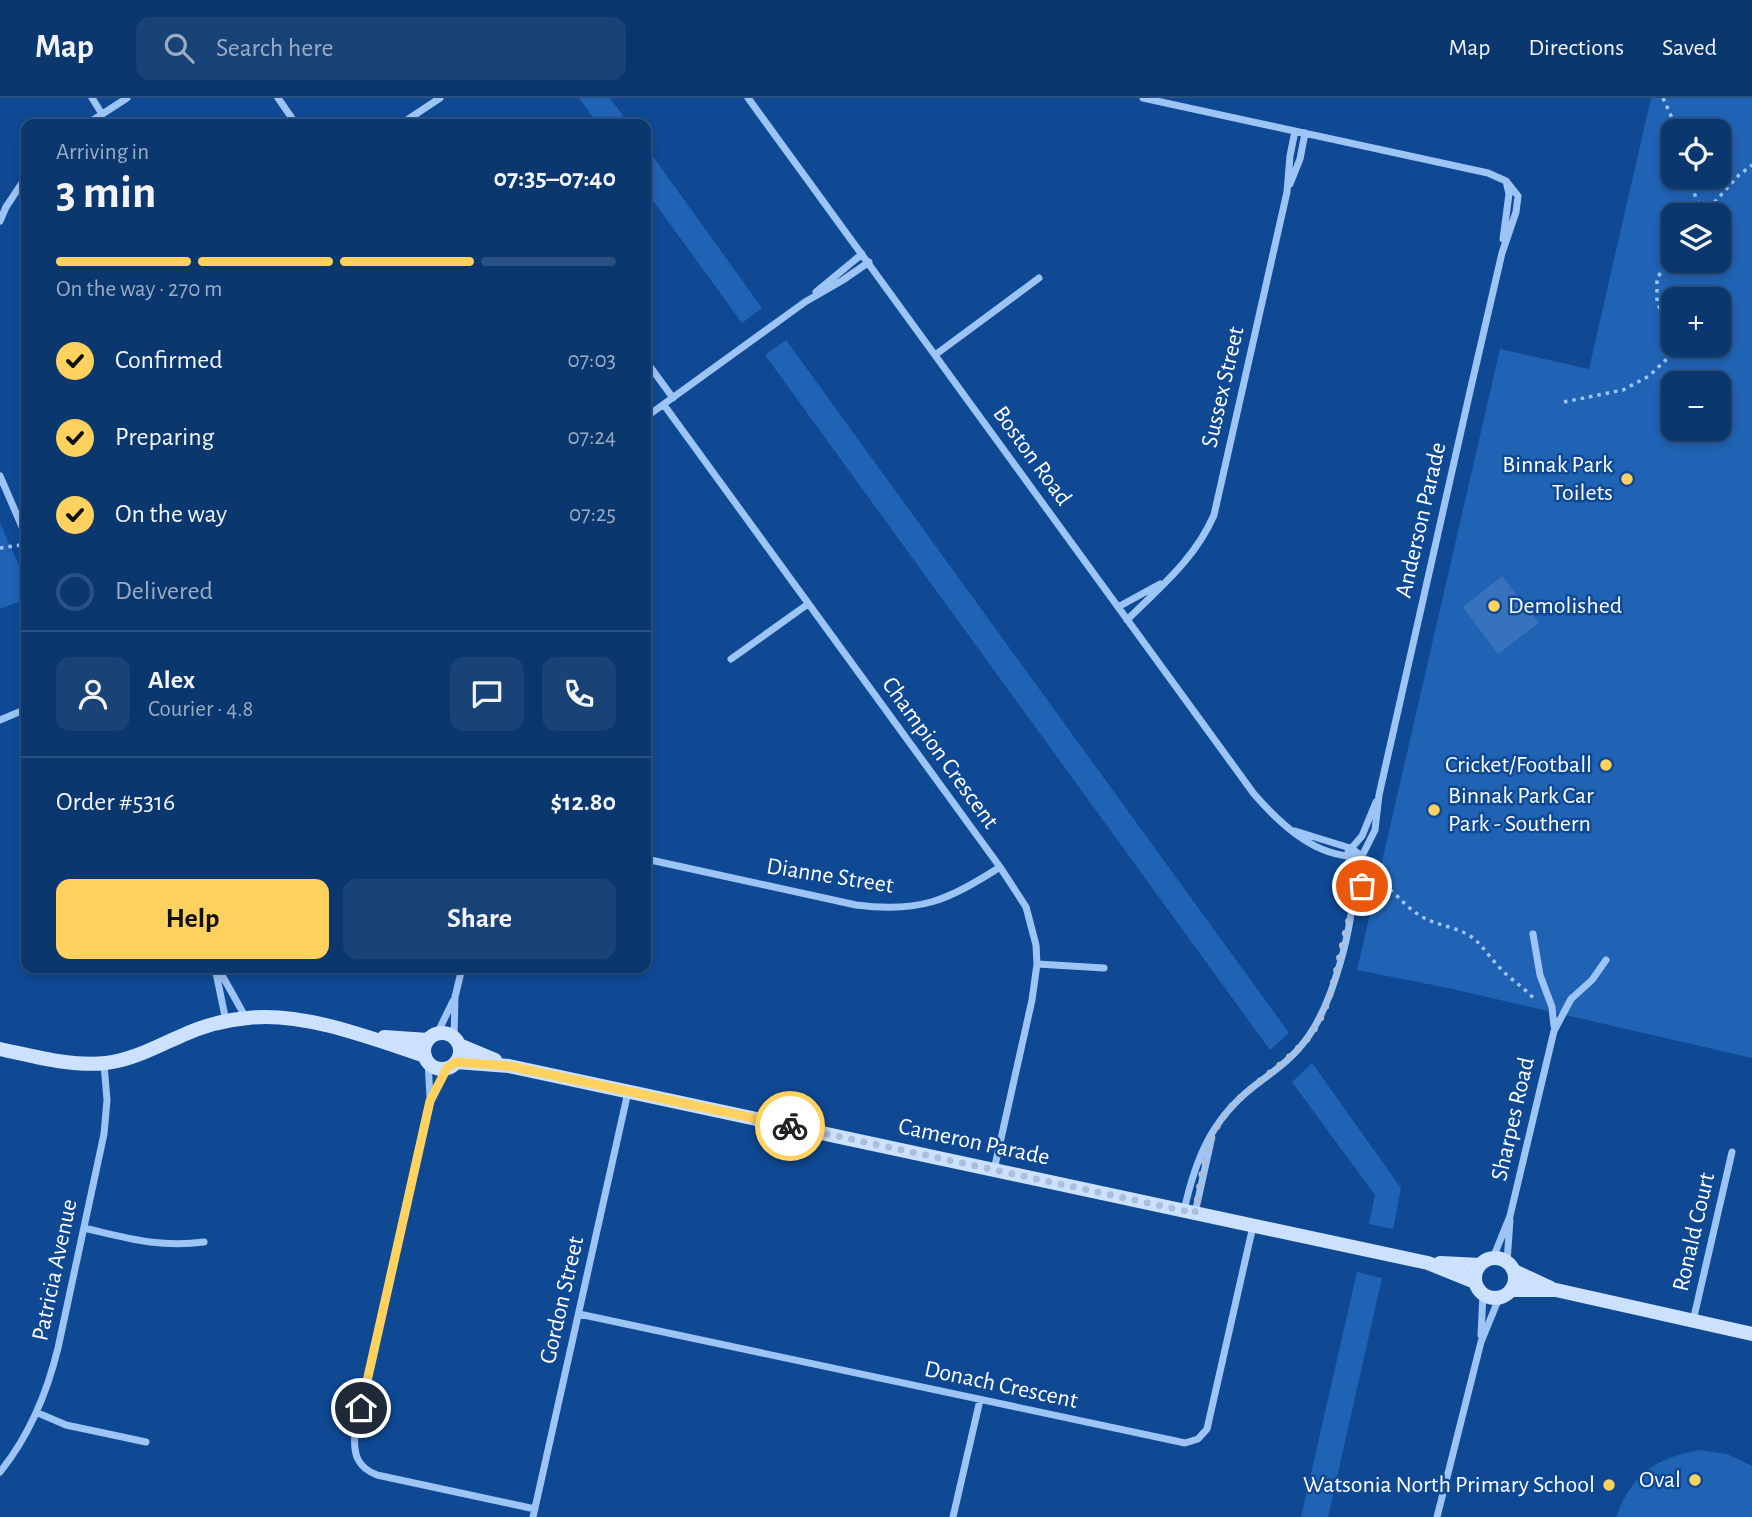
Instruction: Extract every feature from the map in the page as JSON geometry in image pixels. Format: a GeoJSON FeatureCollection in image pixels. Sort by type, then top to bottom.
{"type":"FeatureCollection","features":[{"type":"Feature","properties":{"kind":"street"},"geometry":{"type":"LineString","coordinates":[[92,98],[102,114]]}},
{"type":"Feature","properties":{"kind":"street"},"geometry":{"type":"LineString","coordinates":[[107,98],[113,107]]}},
{"type":"Feature","properties":{"kind":"street"},"geometry":{"type":"LineString","coordinates":[[94,119],[127,98]]}},
{"type":"Feature","properties":{"kind":"street"},"geometry":{"type":"LineString","coordinates":[[278,98],[293,119]]}},
{"type":"Feature","properties":{"kind":"street"},"geometry":{"type":"LineString","coordinates":[[408,119],[440,98]]}},
{"type":"Feature","properties":{"kind":"street","name":"Boston Road"},"geometry":{"type":"LineString","coordinates":[[748,98],[1254,794],[1292,830],[1315,847],[1348,857],[1362,856]]}},
{"type":"Feature","properties":{"kind":"street","name":"Anderson Parade"},"geometry":{"type":"LineString","coordinates":[[1143,98],[1488,173],[1506,181],[1515,190],[1518,203],[1502,253],[1379,795],[1375,830],[1362,856],[1364,878],[1352,905],[1332,989],[1316,1025],[1290,1058],[1239,1099],[1213,1133],[1196,1162],[1189,1212]]}},
{"type":"Feature","properties":{"kind":"street","name":"Sussex Street"},"geometry":{"type":"LineString","coordinates":[[1127,620],[1180,569],[1196,548],[1213,515],[1287,191],[1295,131]]}},
{"type":"Feature","properties":{"kind":"street","name":"Sussex Street"},"geometry":{"type":"LineString","coordinates":[[1287,191],[1300,159],[1305,133]]}},
{"type":"Feature","properties":{"kind":"street"},"geometry":{"type":"LineString","coordinates":[[1,216],[21,185]]}},
{"type":"Feature","properties":{"kind":"street"},"geometry":{"type":"LineString","coordinates":[[805,302],[836,272],[862,254]]}},
{"type":"Feature","properties":{"kind":"street"},"geometry":{"type":"LineString","coordinates":[[651,414],[805,302],[869,262]]}},
{"type":"Feature","properties":{"kind":"street"},"geometry":{"type":"LineString","coordinates":[[935,355],[1039,278]]}},
{"type":"Feature","properties":{"kind":"street"},"geometry":{"type":"LineString","coordinates":[[651,368],[673,398]]}},
{"type":"Feature","properties":{"kind":"street","name":"Champion Crescent"},"geometry":{"type":"LineString","coordinates":[[664,405],[1000,867],[1026,907],[1037,945],[1037,964],[1032,1000],[994,1170]]}},
{"type":"Feature","properties":{"kind":"street"},"geometry":{"type":"LineString","coordinates":[[0,476],[21,524]]}},
{"type":"Feature","properties":{"kind":"street","name":"Sussex Street"},"geometry":{"type":"LineString","coordinates":[[1118,607],[1170,578]]}},
{"type":"Feature","properties":{"kind":"street"},"geometry":{"type":"LineString","coordinates":[[731,659],[808,604]]}},
{"type":"Feature","properties":{"kind":"street"},"geometry":{"type":"LineString","coordinates":[[0,720],[21,711]]}},
{"type":"Feature","properties":{"kind":"street","name":"Anderson Parade"},"geometry":{"type":"LineString","coordinates":[[1352,905],[1353,878],[1348,857],[1350,848],[1362,836],[1379,795]]}},
{"type":"Feature","properties":{"kind":"street","name":"Boston Road"},"geometry":{"type":"LineString","coordinates":[[1292,830],[1350,848],[1362,856]]}},
{"type":"Feature","properties":{"kind":"street","name":"Dianne Street"},"geometry":{"type":"LineString","coordinates":[[651,860],[879,908],[937,901],[956,894],[1000,867]]}},
{"type":"Feature","properties":{"kind":"street","name":"Sharpes Road"},"geometry":{"type":"LineString","coordinates":[[1533,934],[1540,975],[1552,1007],[1553,1031]]}},
{"type":"Feature","properties":{"kind":"street","name":"Sharpes Road"},"geometry":{"type":"LineString","coordinates":[[1498,1264],[1553,1031],[1564,1008],[1592,980],[1606,960]]}},
{"type":"Feature","properties":{"kind":"street"},"geometry":{"type":"LineString","coordinates":[[1037,964],[1104,968]]}},
{"type":"Feature","properties":{"kind":"street"},"geometry":{"type":"LineString","coordinates":[[217,973],[226,1022]]}},
{"type":"Feature","properties":{"kind":"street"},"geometry":{"type":"LineString","coordinates":[[219,973],[246,1018]]}},
{"type":"Feature","properties":{"kind":"street"},"geometry":{"type":"LineString","coordinates":[[430,1101],[460,1051],[457,1042],[455,997],[461,973]]}},
{"type":"Feature","properties":{"kind":"street"},"geometry":{"type":"LineString","coordinates":[[455,997],[424,1051],[430,1101],[355,1433],[355,1453],[362,1467],[377,1475],[534,1513]]}},
{"type":"Feature","properties":{"kind":"street"},"geometry":{"type":"LineString","coordinates":[[0,1049],[56,1060],[104,1063],[123,1060],[208,1025],[246,1018],[285,1018],[365,1035],[426,1059],[436,1068],[452,1065]]}},
{"type":"Feature","properties":{"kind":"street"},"geometry":{"type":"LineString","coordinates":[[365,1035],[432,1037],[446,1034],[457,1042]]}},
{"type":"Feature","properties":{"kind":"street","name":"Cameron Parade"},"geometry":{"type":"LineString","coordinates":[[457,1042],[509,1066]]}},
{"type":"Feature","properties":{"kind":"street","name":"Patricia Avenue"},"geometry":{"type":"LineString","coordinates":[[0,1472],[38,1413],[58,1348],[107,1117],[104,1063]]}},
{"type":"Feature","properties":{"kind":"street","name":"Cameron Parade"},"geometry":{"type":"LineString","coordinates":[[452,1065],[509,1066],[1428,1263],[1498,1264],[1556,1290],[1752,1334]]}},
{"type":"Feature","properties":{"kind":"street","name":"Gordon Street"},"geometry":{"type":"LineString","coordinates":[[534,1513],[628,1092]]}},
{"type":"Feature","properties":{"kind":"street","name":"Anderson Parade"},"geometry":{"type":"LineString","coordinates":[[1189,1212],[1213,1133]]}},
{"type":"Feature","properties":{"kind":"street","name":"Ronald Court"},"geometry":{"type":"LineString","coordinates":[[1693,1321],[1732,1152]]}},
{"type":"Feature","properties":{"kind":"street","name":"Sharpes Road"},"geometry":{"type":"LineString","coordinates":[[1498,1264],[1510,1216]]}},
{"type":"Feature","properties":{"kind":"street","name":"Donach Crescent"},"geometry":{"type":"LineString","coordinates":[[579,1314],[1175,1442],[1198,1439],[1206,1429],[1210,1417],[1253,1226]]}},
{"type":"Feature","properties":{"kind":"street"},"geometry":{"type":"LineString","coordinates":[[84,1228],[155,1244],[204,1242]]}},
{"type":"Feature","properties":{"kind":"street","name":"Cameron Parade"},"geometry":{"type":"LineString","coordinates":[[1428,1263],[1479,1288],[1505,1294],[1556,1290]]}},
{"type":"Feature","properties":{"kind":"street"},"geometry":{"type":"LineString","coordinates":[[1437,1517],[1481,1342],[1515,1278],[1498,1264],[1475,1276],[1479,1288],[1481,1342]]}},
{"type":"Feature","properties":{"kind":"street"},"geometry":{"type":"LineString","coordinates":[[953,1517],[980,1400]]}},
{"type":"Feature","properties":{"kind":"street"},"geometry":{"type":"LineString","coordinates":[[38,1413],[66,1424],[146,1442]]}},
{"type":"Feature","properties":{"kind":"path"},"geometry":{"type":"LineString","coordinates":[[1664,98],[1673,119]]}},
{"type":"Feature","properties":{"kind":"path"},"geometry":{"type":"LineString","coordinates":[[1715,203],[1752,165]]}},
{"type":"Feature","properties":{"kind":"path"},"geometry":{"type":"LineString","coordinates":[[1564,402],[1623,390],[1649,376],[1673,353],[1670,327],[1657,303],[1657,278],[1661,272]]}},
{"type":"Feature","properties":{"kind":"path"},"geometry":{"type":"LineString","coordinates":[[0,548],[21,545]]}},
{"type":"Feature","properties":{"kind":"path"},"geometry":{"type":"LineString","coordinates":[[1376,880],[1388,886],[1398,899],[1418,915],[1466,934],[1482,945],[1500,968],[1522,985],[1540,1007]]}},
{"type":"Feature","properties":{"kind":"shaded area"},"geometry":{"type":"Polygon","coordinates":[[[579,98],[610,98],[625,119],[594,119],[579,98]]]}},
{"type":"Feature","properties":{"kind":"shaded area"},"geometry":{"type":"Polygon","coordinates":[[[1651,98],[1752,98],[1752,1058],[1448,988],[1357,970],[1500,349],[1589,369],[1651,98]]]}},
{"type":"Feature","properties":{"kind":"shaded area"},"geometry":{"type":"Polygon","coordinates":[[[651,154],[762,308],[742,323],[651,198],[651,154]]]}},
{"type":"Feature","properties":{"kind":"shaded area"},"geometry":{"type":"Polygon","coordinates":[[[786,340],[1289,1033],[1270,1050],[765,355],[786,340]]]}},
{"type":"Feature","properties":{"kind":"shaded area"},"geometry":{"type":"Polygon","coordinates":[[[0,523],[21,571],[21,601],[0,609],[0,523]]]}},
{"type":"Feature","properties":{"kind":"shaded area"},"geometry":{"type":"Polygon","coordinates":[[[1312,1063],[1401,1188],[1393,1229],[1369,1224],[1375,1195],[1292,1082],[1312,1063]]]}},
{"type":"Feature","properties":{"kind":"shaded area"},"geometry":{"type":"Polygon","coordinates":[[[1357,1272],[1382,1278],[1328,1517],[1301,1517],[1357,1272]]]}},
{"type":"Feature","properties":{"kind":"shaded area","name":"Oval"},"geometry":{"type":"Polygon","coordinates":[[[1699,1450],[1727,1454],[1752,1466],[1752,1517],[1616,1517],[1630,1489],[1647,1470],[1669,1458],[1699,1450]]]}},
{"type":"Feature","properties":{"kind":"building","name":"Demolished"},"geometry":{"type":"Polygon","coordinates":[[[1502,576],[1539,623],[1498,654],[1463,607],[1502,576]]]}},
{"type":"Feature","properties":{"kind":"way so far"},"geometry":{"type":"LineString","coordinates":[[790,1126],[1195,1213],[1213,1133],[1239,1099],[1273,1073],[1304,1043],[1326,1007],[1339,967],[1352,905],[1362,886]]}},
{"type":"Feature","properties":{"kind":"place","name":"Binnak Park Toilets"},"geometry":{"type":"Point","coordinates":[1627,479]}},
{"type":"Feature","properties":{"kind":"place","name":"Demolished"},"geometry":{"type":"Point","coordinates":[1494,606]}},
{"type":"Feature","properties":{"kind":"place","name":"Cricket/Football"},"geometry":{"type":"Point","coordinates":[1606,765]}},
{"type":"Feature","properties":{"kind":"place","name":"Binnak Park Car Park - Southern"},"geometry":{"type":"Point","coordinates":[1434,810]}},
{"type":"Feature","properties":{"kind":"place","name":"Oval"},"geometry":{"type":"Point","coordinates":[1695,1480]}},
{"type":"Feature","properties":{"kind":"place","name":"Watsonia North Primary School"},"geometry":{"type":"Point","coordinates":[1609,1485]}},
{"type":"Feature","properties":{"kind":"route"},"geometry":{"type":"LineString","coordinates":[[361,1408],[430,1101],[447,1068],[456,1062],[509,1066],[790,1126]]}}]}
